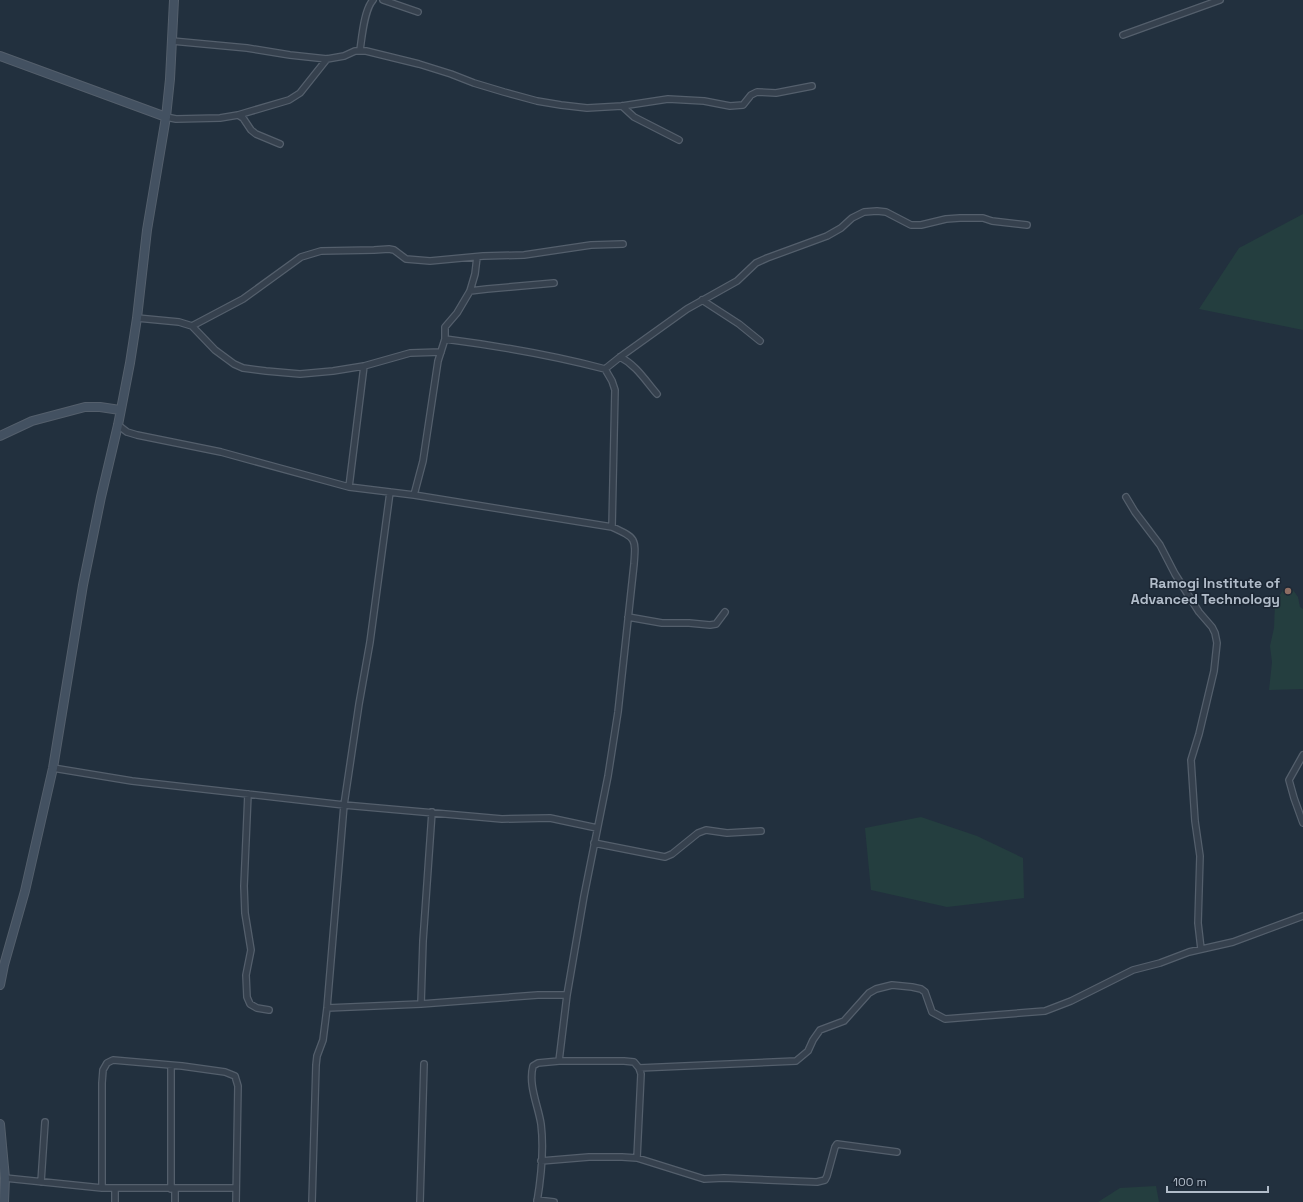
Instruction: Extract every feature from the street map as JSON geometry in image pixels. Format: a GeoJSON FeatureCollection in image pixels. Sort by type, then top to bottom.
{"type":"FeatureCollection","features":[{"type":"Feature","properties":{"kind":"main road"},"geometry":{"type":"LineString","coordinates":[[0,985],[4,965],[25,891],[54,768],[83,585],[130,363],[137,318],[147,230],[166,117],[170,79],[174,0]]}},
{"type":"Feature","properties":{"kind":"main road"},"geometry":{"type":"LineString","coordinates":[[0,56],[166,117]]}},
{"type":"Feature","properties":{"kind":"main road"},"geometry":{"type":"LineString","coordinates":[[0,436],[32,421],[85,407],[100,407],[120,410]]}},
{"type":"Feature","properties":{"kind":"main road"},"geometry":{"type":"LineString","coordinates":[[0,1124],[5,1178],[4,1202]]}},
{"type":"Feature","properties":{"kind":"street"},"geometry":{"type":"LineString","coordinates":[[360,50],[370,4],[373,0]]}},
{"type":"Feature","properties":{"kind":"street"},"geometry":{"type":"LineString","coordinates":[[383,0],[418,12]]}},
{"type":"Feature","properties":{"kind":"street"},"geometry":{"type":"LineString","coordinates":[[1123,35],[1220,0]]}},
{"type":"Feature","properties":{"kind":"street"},"geometry":{"type":"LineString","coordinates":[[172,41],[247,48],[327,59],[360,50],[419,64],[474,83],[537,101],[587,108],[622,106],[668,99],[704,101],[738,106],[743,105],[751,95],[757,92],[776,93],[812,86]]}},
{"type":"Feature","properties":{"kind":"street"},"geometry":{"type":"LineString","coordinates":[[166,117],[176,119],[220,118],[238,115],[289,100],[300,93],[327,59]]}},
{"type":"Feature","properties":{"kind":"street"},"geometry":{"type":"LineString","coordinates":[[622,106],[634,117],[678,140]]}},
{"type":"Feature","properties":{"kind":"street"},"geometry":{"type":"LineString","coordinates":[[238,115],[243,118],[251,130],[256,134],[280,144]]}},
{"type":"Feature","properties":{"kind":"street"},"geometry":{"type":"LineString","coordinates":[[605,369],[620,356],[687,309],[737,281],[756,263],[827,236],[841,228],[852,218],[864,212],[886,212],[911,224],[921,225],[946,219],[983,218],[992,221],[1027,225]]}},
{"type":"Feature","properties":{"kind":"street"},"geometry":{"type":"LineString","coordinates":[[192,326],[243,299],[301,257],[321,251],[389,249],[394,250],[406,259],[430,261],[476,256],[524,255],[591,245],[623,244]]}},
{"type":"Feature","properties":{"kind":"street"},"geometry":{"type":"LineString","coordinates":[[414,495],[423,461],[436,369],[445,339],[445,328],[457,313],[470,291],[475,274],[476,256]]}},
{"type":"Feature","properties":{"kind":"street"},"geometry":{"type":"LineString","coordinates":[[470,291],[554,283]]}},
{"type":"Feature","properties":{"kind":"street"},"geometry":{"type":"LineString","coordinates":[[702,300],[739,324],[760,340]]}},
{"type":"Feature","properties":{"kind":"street"},"geometry":{"type":"LineString","coordinates":[[137,318],[179,322],[192,326],[215,350],[226,359],[243,368],[300,374],[364,366],[410,353],[441,352]]}},
{"type":"Feature","properties":{"kind":"street"},"geometry":{"type":"LineString","coordinates":[[445,339],[529,351],[605,369],[615,390],[612,528]]}},
{"type":"Feature","properties":{"kind":"street"},"geometry":{"type":"LineString","coordinates":[[620,356],[634,366],[657,394]]}},
{"type":"Feature","properties":{"kind":"street"},"geometry":{"type":"LineString","coordinates":[[349,487],[364,366]]}},
{"type":"Feature","properties":{"kind":"street"},"geometry":{"type":"LineString","coordinates":[[118,425],[127,432],[137,435],[236,456],[349,487],[414,495],[612,528],[630,535],[634,540],[634,564],[618,712],[608,776],[594,843],[567,995],[559,1061]]}},
{"type":"Feature","properties":{"kind":"street"},"geometry":{"type":"LineString","coordinates":[[312,1202],[316,1065],[318,1051],[323,1040],[327,1008],[344,805],[370,642],[390,492]]}},
{"type":"Feature","properties":{"kind":"street"},"geometry":{"type":"LineString","coordinates":[[1126,497],[1135,512],[1160,545],[1175,574],[1199,612],[1212,627],[1217,643],[1214,671],[1199,734],[1191,760],[1195,821],[1200,856],[1198,923],[1201,949]]}},
{"type":"Feature","properties":{"kind":"street"},"geometry":{"type":"LineString","coordinates":[[628,617],[662,623],[710,625],[716,624],[725,612]]}},
{"type":"Feature","properties":{"kind":"street"},"geometry":{"type":"LineString","coordinates":[[1303,754],[1289,780],[1303,823]]}},
{"type":"Feature","properties":{"kind":"street"},"geometry":{"type":"LineString","coordinates":[[54,768],[132,781],[344,805],[502,819],[550,818],[597,828]]}},
{"type":"Feature","properties":{"kind":"street"},"geometry":{"type":"LineString","coordinates":[[248,794],[244,886],[245,913],[251,950],[246,975],[247,997],[250,1004],[256,1008],[269,1010]]}},
{"type":"Feature","properties":{"kind":"street"},"geometry":{"type":"LineString","coordinates":[[421,1004],[423,941],[432,812]]}},
{"type":"Feature","properties":{"kind":"street"},"geometry":{"type":"LineString","coordinates":[[594,843],[666,857],[698,833],[706,830],[727,833],[761,831]]}},
{"type":"Feature","properties":{"kind":"street"},"geometry":{"type":"LineString","coordinates":[[639,1068],[796,1061],[808,1051],[820,1030],[844,1021],[869,993],[876,989],[892,985],[912,987],[925,992],[932,1012],[945,1019],[1045,1011],[1071,1001],[1133,970],[1160,963],[1189,952],[1233,942],[1303,916]]}},
{"type":"Feature","properties":{"kind":"street"},"geometry":{"type":"LineString","coordinates":[[327,1008],[421,1004],[538,995],[567,995]]}},
{"type":"Feature","properties":{"kind":"street"},"geometry":{"type":"LineString","coordinates":[[102,1188],[102,1083],[107,1062],[113,1060],[225,1072],[235,1076],[238,1086],[236,1202]]}},
{"type":"Feature","properties":{"kind":"street"},"geometry":{"type":"LineString","coordinates":[[554,1202],[537,1201],[541,1161],[541,1125],[532,1082],[532,1071],[533,1066],[538,1063],[559,1061],[634,1062],[639,1068],[641,1074],[638,1158]]}},
{"type":"Feature","properties":{"kind":"street"},"geometry":{"type":"LineString","coordinates":[[420,1202],[424,1064]]}},
{"type":"Feature","properties":{"kind":"street"},"geometry":{"type":"LineString","coordinates":[[170,1066],[173,1189],[175,1202]]}},
{"type":"Feature","properties":{"kind":"street"},"geometry":{"type":"LineString","coordinates":[[41,1182],[44,1122]]}},
{"type":"Feature","properties":{"kind":"street"},"geometry":{"type":"LineString","coordinates":[[541,1161],[589,1156],[638,1158],[704,1179],[724,1178],[817,1182],[825,1180],[837,1144],[897,1152]]}},
{"type":"Feature","properties":{"kind":"street"},"geometry":{"type":"LineString","coordinates":[[5,1178],[102,1188],[236,1188]]}},
{"type":"Feature","properties":{"kind":"street"},"geometry":{"type":"LineString","coordinates":[[115,1188],[115,1202]]}},
{"type":"Feature","properties":{"kind":"green space"},"geometry":{"type":"Polygon","coordinates":[[[1303,214],[1303,330],[1199,309],[1239,248],[1303,214]]]}},
{"type":"Feature","properties":{"kind":"green space"},"geometry":{"type":"Polygon","coordinates":[[[1283,590],[1293,590],[1298,597],[1300,607],[1303,609],[1303,689],[1269,690],[1272,662],[1270,646],[1274,628],[1275,603],[1283,590]]]}},
{"type":"Feature","properties":{"kind":"green space"},"geometry":{"type":"Polygon","coordinates":[[[921,817],[977,836],[1023,858],[1024,898],[947,907],[871,890],[865,828],[921,817]]]}},
{"type":"Feature","properties":{"kind":"green space"},"geometry":{"type":"Polygon","coordinates":[[[1156,1186],[1159,1202],[1098,1202],[1120,1188],[1156,1186]]]}},
{"type":"Feature","properties":{"kind":"place","name":"Ramogi Institute of Advanced Technology"},"geometry":{"type":"Point","coordinates":[1288,591]}}]}
